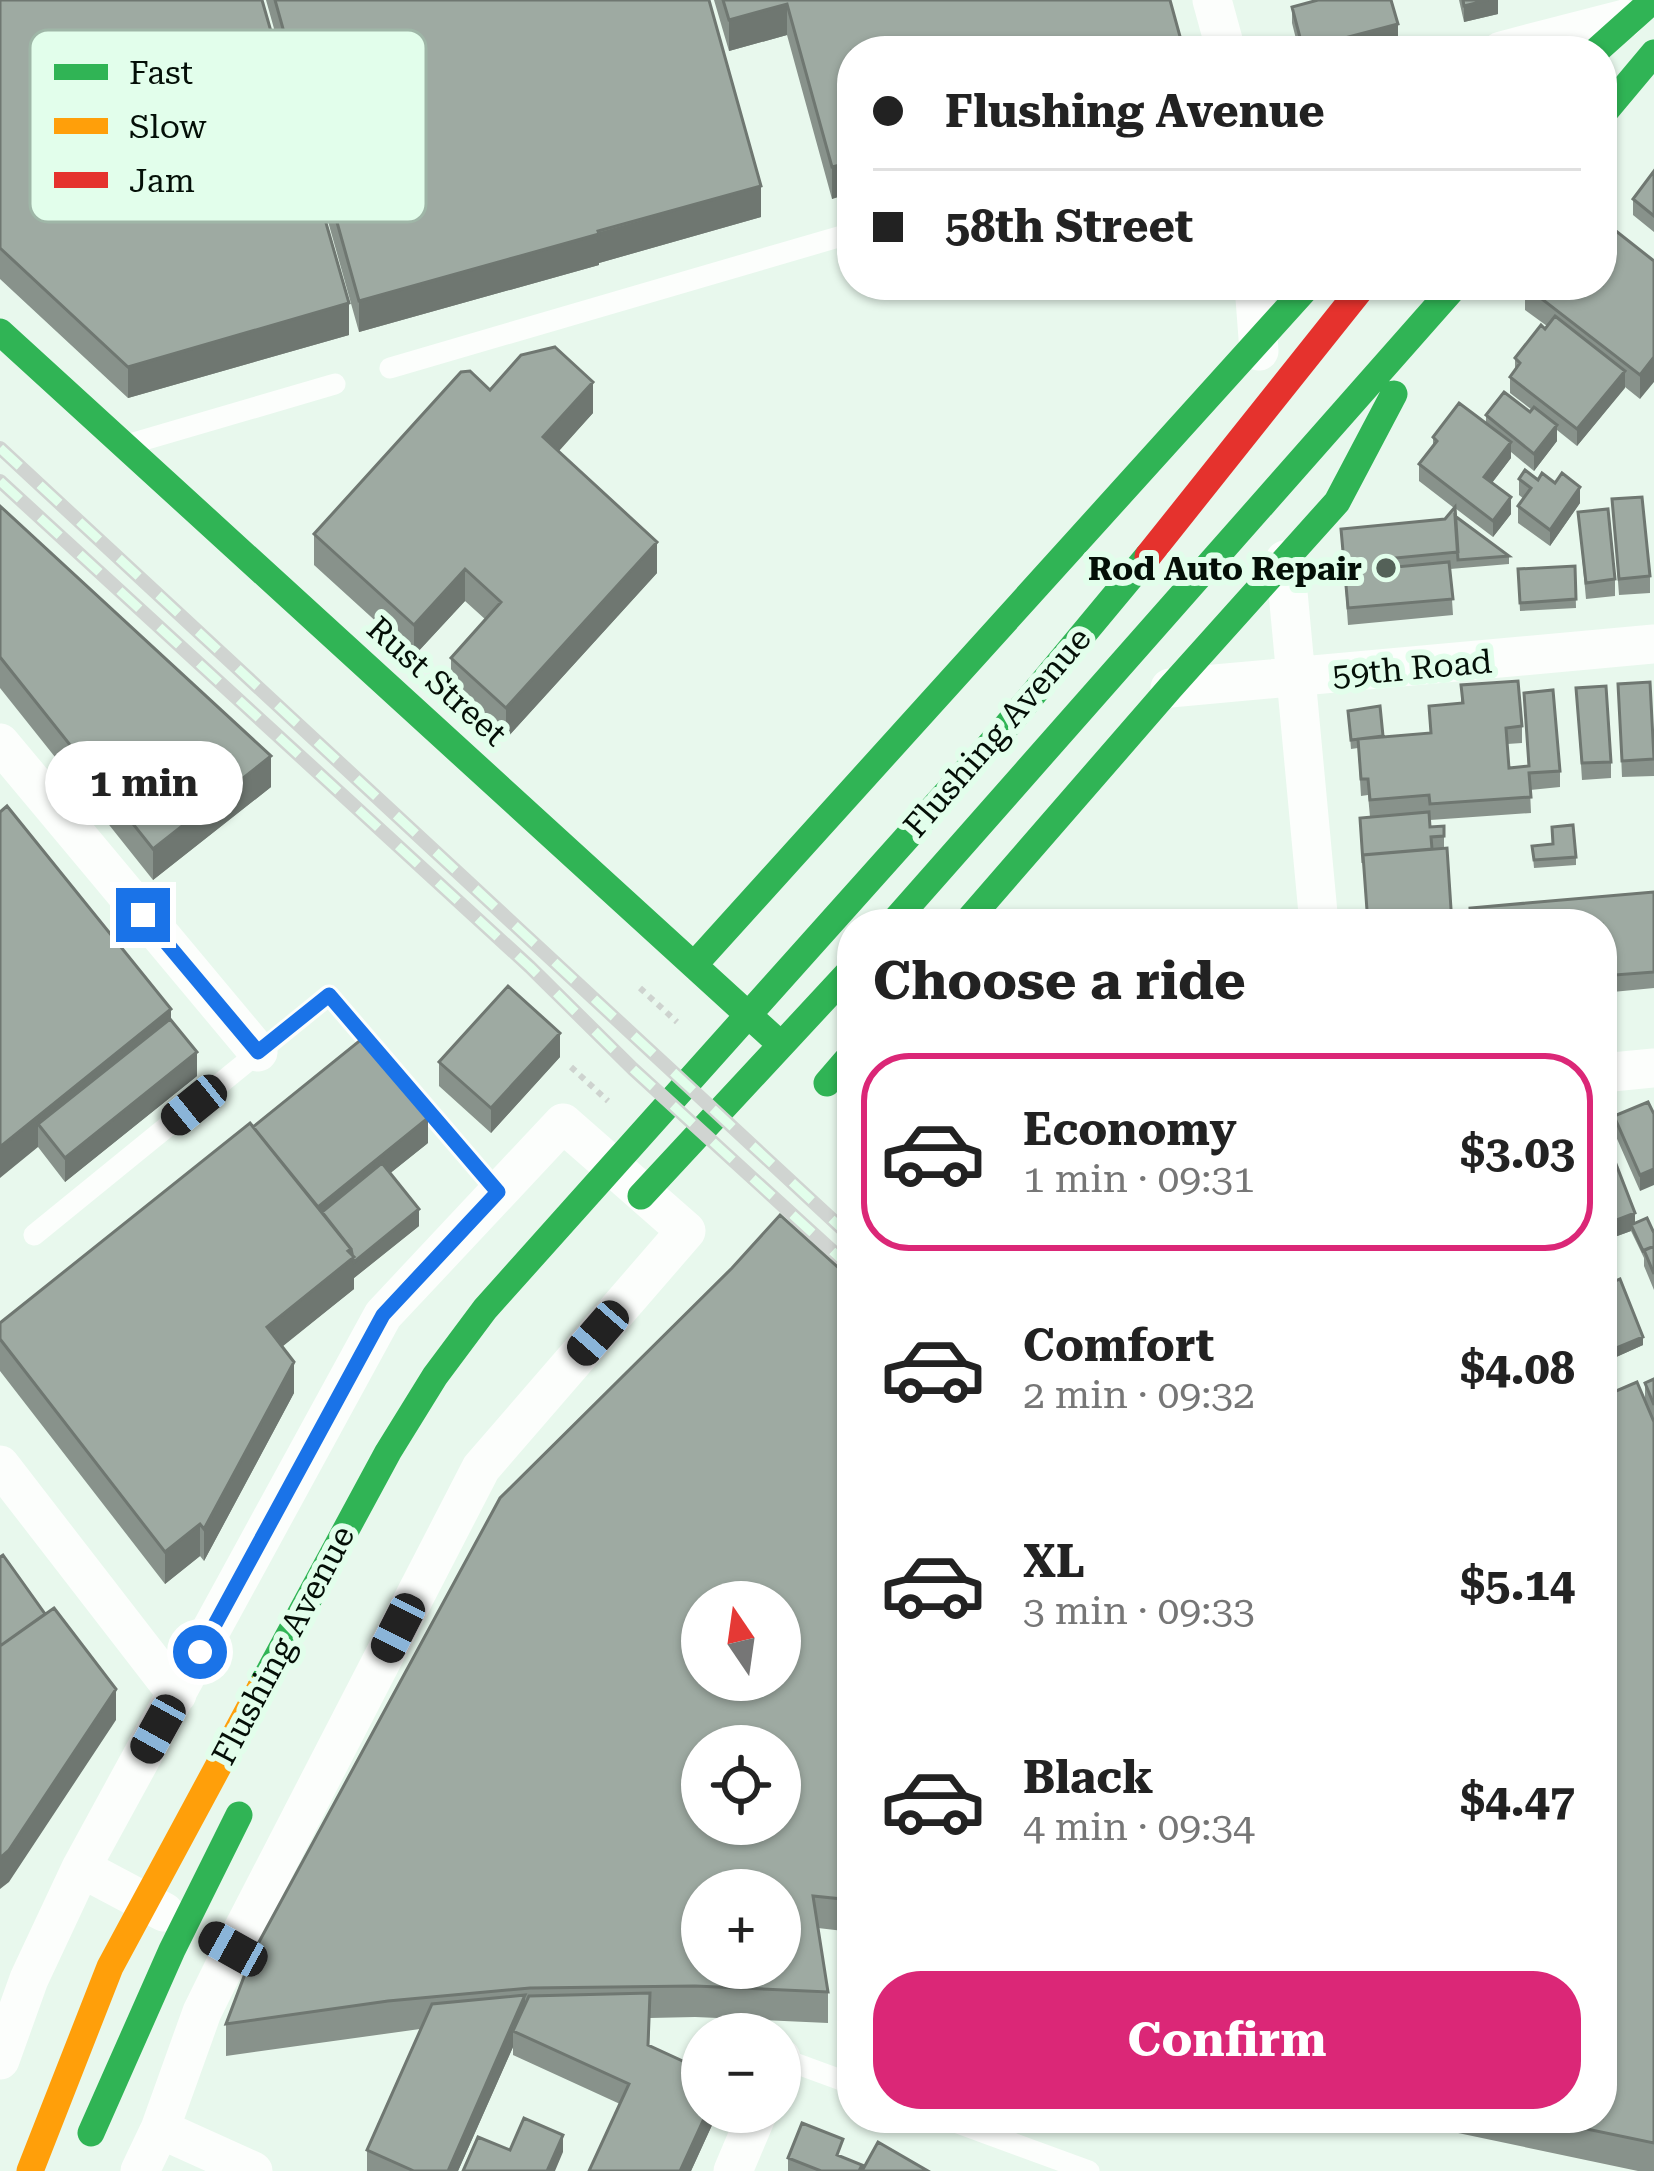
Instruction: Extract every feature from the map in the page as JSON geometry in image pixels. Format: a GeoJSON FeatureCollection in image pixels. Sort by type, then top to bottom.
{"type":"FeatureCollection","features":[{"type":"Feature","properties":{"kind":"main road"},"geometry":{"type":"LineString","coordinates":[[1613,36],[1644,8]]}},
{"type":"Feature","properties":{"kind":"main road"},"geometry":{"type":"LineString","coordinates":[[1617,97],[1654,53]]}},
{"type":"Feature","properties":{"kind":"main road"},"geometry":{"type":"LineString","coordinates":[[703,974],[1296,300]]}},
{"type":"Feature","properties":{"kind":"main road","name":"Flushing Avenue"},"geometry":{"type":"LineString","coordinates":[[842,909],[1005,728],[1352,300]]}},
{"type":"Feature","properties":{"kind":"main road","name":"Flushing Avenue"},"geometry":{"type":"LineString","coordinates":[[905,909],[1443,300]]}},
{"type":"Feature","properties":{"kind":"main road"},"geometry":{"type":"LineString","coordinates":[[978,909],[1337,502],[1446,300]]}},
{"type":"Feature","properties":{"kind":"main road","name":"Rust Street"},"geometry":{"type":"LineString","coordinates":[[0,332],[703,974],[833,1073]]}},
{"type":"Feature","properties":{"kind":"main road","name":"Flushing Avenue"},"geometry":{"type":"LineString","coordinates":[[31,2171],[110,1967],[388,1452],[435,1376],[484,1309],[837,915]]}},
{"type":"Feature","properties":{"kind":"main road"},"geometry":{"type":"LineString","coordinates":[[616,1222],[837,985]]}},
{"type":"Feature","properties":{"kind":"main road","name":"Flushing Avenue"},"geometry":{"type":"LineString","coordinates":[[84,2150],[172,1950],[254,1789]]}},
{"type":"Feature","properties":{"kind":"street"},"geometry":{"type":"LineString","coordinates":[[1212,0],[1222,36]]}},
{"type":"Feature","properties":{"kind":"street"},"geometry":{"type":"LineString","coordinates":[[1552,36],[1644,8]]}},
{"type":"Feature","properties":{"kind":"street"},"geometry":{"type":"LineString","coordinates":[[1255,300],[1262,412]]}},
{"type":"Feature","properties":{"kind":"street"},"geometry":{"type":"LineString","coordinates":[[1285,560],[1318,909]]}},
{"type":"Feature","properties":{"kind":"street","name":"59th Road"},"geometry":{"type":"LineString","coordinates":[[1169,688],[1654,644]]}},
{"type":"Feature","properties":{"kind":"street"},"geometry":{"type":"LineString","coordinates":[[0,743],[258,1052]]}},
{"type":"Feature","properties":{"kind":"street"},"geometry":{"type":"LineString","coordinates":[[1617,1072],[1654,1068]]}},
{"type":"Feature","properties":{"kind":"street","name":"Flushing Avenue"},"geometry":{"type":"LineString","coordinates":[[0,2060],[29,1979],[91,1874],[177,1694],[383,1315],[563,1123],[686,1231],[481,1468],[221,1942],[202,2012],[140,2171]]}},
{"type":"Feature","properties":{"kind":"street"},"geometry":{"type":"LineString","coordinates":[[0,1465],[177,1694]]}},
{"type":"Feature","properties":{"kind":"street"},"geometry":{"type":"LineString","coordinates":[[91,1874],[221,1942]]}},
{"type":"Feature","properties":{"kind":"street"},"geometry":{"type":"LineString","coordinates":[[160,2129],[253,2171]]}},
{"type":"Feature","properties":{"kind":"street"},"geometry":{"type":"LineString","coordinates":[[733,2171],[749,2133]]}},
{"type":"Feature","properties":{"kind":"lane"},"geometry":{"type":"LineString","coordinates":[[390,368],[837,237]]}},
{"type":"Feature","properties":{"kind":"lane"},"geometry":{"type":"LineString","coordinates":[[123,446],[335,384]]}},
{"type":"Feature","properties":{"kind":"lane"},"geometry":{"type":"LineString","coordinates":[[34,1235],[329,995],[498,1192]]}},
{"type":"Feature","properties":{"kind":"lane"},"geometry":{"type":"LineString","coordinates":[[801,2066],[837,2079]]}},
{"type":"Feature","properties":{"kind":"lane"},"geometry":{"type":"LineString","coordinates":[[985,2133],[1089,2171]]}},
{"type":"Feature","properties":{"kind":"path"},"geometry":{"type":"LineString","coordinates":[[640,988],[683,1027]]}},
{"type":"Feature","properties":{"kind":"path"},"geometry":{"type":"LineString","coordinates":[[571,1067],[612,1105]]}},
{"type":"Feature","properties":{"kind":"building"},"geometry":{"type":"Polygon","coordinates":[[[0,0],[262,0],[271,30],[30,30],[30,222],[326,222],[349,303],[128,367],[0,248],[0,0]]]}},
{"type":"Feature","properties":{"kind":"building"},"geometry":{"type":"Polygon","coordinates":[[[275,0],[709,0],[761,186],[359,301],[337,222],[426,222],[426,30],[283,30],[275,0]]]}},
{"type":"Feature","properties":{"kind":"building"},"geometry":{"type":"Polygon","coordinates":[[[723,0],[1170,0],[1180,36],[837,36],[837,166],[832,167],[787,4],[729,20],[723,0]]]}},
{"type":"Feature","properties":{"kind":"building"},"geometry":{"type":"Polygon","coordinates":[[[1318,0],[1391,0],[1398,24],[1352,36],[1300,36],[1292,7],[1318,0]]]}},
{"type":"Feature","properties":{"kind":"building"},"geometry":{"type":"Polygon","coordinates":[[[1654,171],[1654,216],[1633,199],[1654,171]]]}},
{"type":"Feature","properties":{"kind":"building"},"geometry":{"type":"Polygon","coordinates":[[[1617,232],[1654,261],[1654,357],[1640,375],[1543,300],[1617,300],[1617,232]]]}},
{"type":"Feature","properties":{"kind":"building"},"geometry":{"type":"Polygon","coordinates":[[[1555,316],[1625,371],[1577,429],[1510,377],[1520,363],[1515,358],[1541,325],[1545,329],[1555,316]]]}},
{"type":"Feature","properties":{"kind":"building"},"geometry":{"type":"Polygon","coordinates":[[[555,347],[593,382],[543,437],[657,542],[506,708],[451,658],[501,602],[465,569],[414,625],[314,534],[461,372],[470,371],[490,390],[521,355],[555,347]]]}},
{"type":"Feature","properties":{"kind":"building"},"geometry":{"type":"Polygon","coordinates":[[[1504,392],[1557,425],[1534,454],[1486,415],[1504,392]]]}},
{"type":"Feature","properties":{"kind":"building"},"geometry":{"type":"Polygon","coordinates":[[[1459,403],[1511,442],[1484,477],[1511,497],[1493,521],[1419,464],[1459,403]]]}},
{"type":"Feature","properties":{"kind":"building"},"geometry":{"type":"Polygon","coordinates":[[[1525,470],[1538,480],[1542,473],[1555,483],[1562,473],[1580,487],[1550,530],[1518,506],[1531,488],[1519,479],[1525,470]]]}},
{"type":"Feature","properties":{"kind":"building"},"geometry":{"type":"Polygon","coordinates":[[[1642,497],[1650,576],[1619,579],[1612,499],[1642,497]]]}},
{"type":"Feature","properties":{"kind":"building"},"geometry":{"type":"Polygon","coordinates":[[[0,506],[271,756],[153,849],[0,657],[0,506]]]}},
{"type":"Feature","properties":{"kind":"building"},"geometry":{"type":"Polygon","coordinates":[[[1455,507],[1458,552],[1395,558],[1397,567],[1449,562],[1453,599],[1348,608],[1341,529],[1445,519],[1455,507]]]}},
{"type":"Feature","properties":{"kind":"building"},"geometry":{"type":"Polygon","coordinates":[[[1608,509],[1615,579],[1586,583],[1578,512],[1608,509]]]}},
{"type":"Feature","properties":{"kind":"building"},"geometry":{"type":"Polygon","coordinates":[[[1455,516],[1509,556],[1458,560],[1455,516]]]}},
{"type":"Feature","properties":{"kind":"building"},"geometry":{"type":"Polygon","coordinates":[[[1575,566],[1576,599],[1520,603],[1518,569],[1575,566]]]}},
{"type":"Feature","properties":{"kind":"building"},"geometry":{"type":"Polygon","coordinates":[[[1518,681],[1522,726],[1506,728],[1509,768],[1529,766],[1524,693],[1553,690],[1560,771],[1529,773],[1531,797],[1430,804],[1429,795],[1370,800],[1368,779],[1361,779],[1358,739],[1431,733],[1429,706],[1463,703],[1461,685],[1518,681]]]}},
{"type":"Feature","properties":{"kind":"building"},"geometry":{"type":"Polygon","coordinates":[[[1650,682],[1654,759],[1622,761],[1618,684],[1650,682]]]}},
{"type":"Feature","properties":{"kind":"building"},"geometry":{"type":"Polygon","coordinates":[[[1606,686],[1611,762],[1582,763],[1576,688],[1606,686]]]}},
{"type":"Feature","properties":{"kind":"building"},"geometry":{"type":"Polygon","coordinates":[[[1380,706],[1383,736],[1351,740],[1348,711],[1380,706]]]}},
{"type":"Feature","properties":{"kind":"building"},"geometry":{"type":"Polygon","coordinates":[[[7,806],[171,1009],[0,1147],[0,812],[7,806]]]}},
{"type":"Feature","properties":{"kind":"building"},"geometry":{"type":"Polygon","coordinates":[[[1429,812],[1430,827],[1444,826],[1444,836],[1431,837],[1432,849],[1363,855],[1363,863],[1360,818],[1429,812]]]}},
{"type":"Feature","properties":{"kind":"building"},"geometry":{"type":"Polygon","coordinates":[[[1573,825],[1576,857],[1534,860],[1532,846],[1553,844],[1552,827],[1573,825]]]}},
{"type":"Feature","properties":{"kind":"building"},"geometry":{"type":"Polygon","coordinates":[[[1447,848],[1451,909],[1367,909],[1363,855],[1447,848]]]}},
{"type":"Feature","properties":{"kind":"building"},"geometry":{"type":"Polygon","coordinates":[[[1654,892],[1654,972],[1617,975],[1617,909],[1470,908],[1654,892]]]}},
{"type":"Feature","properties":{"kind":"building"},"geometry":{"type":"Polygon","coordinates":[[[508,986],[560,1033],[491,1108],[439,1062],[508,986]]]}},
{"type":"Feature","properties":{"kind":"building"},"geometry":{"type":"Polygon","coordinates":[[[170,1019],[197,1052],[65,1158],[38,1124],[170,1019]]]}},
{"type":"Feature","properties":{"kind":"building"},"geometry":{"type":"Polygon","coordinates":[[[363,1038],[428,1118],[318,1207],[253,1127],[363,1038]]]}},
{"type":"Feature","properties":{"kind":"building"},"geometry":{"type":"Polygon","coordinates":[[[1648,1102],[1654,1114],[1654,1169],[1640,1175],[1617,1115],[1648,1102]]]}},
{"type":"Feature","properties":{"kind":"building"},"geometry":{"type":"Polygon","coordinates":[[[250,1123],[354,1257],[267,1327],[294,1362],[204,1529],[200,1524],[165,1552],[0,1339],[0,1323],[250,1123]]]}},
{"type":"Feature","properties":{"kind":"building"},"geometry":{"type":"Polygon","coordinates":[[[382,1163],[419,1209],[354,1262],[351,1249],[322,1212],[382,1163]]]}},
{"type":"Feature","properties":{"kind":"building"},"geometry":{"type":"Polygon","coordinates":[[[1617,1167],[1635,1213],[1617,1220],[1617,1167]]]}},
{"type":"Feature","properties":{"kind":"building"},"geometry":{"type":"Polygon","coordinates":[[[780,1215],[837,1266],[837,1898],[813,1896],[828,1992],[762,1989],[801,1989],[801,1869],[681,1869],[681,1986],[530,1988],[388,2001],[226,2024],[253,1953],[500,1498],[780,1215]]]}},
{"type":"Feature","properties":{"kind":"building"},"geometry":{"type":"Polygon","coordinates":[[[1647,1218],[1654,1246],[1643,1251],[1631,1225],[1647,1218]]]}},
{"type":"Feature","properties":{"kind":"building"},"geometry":{"type":"Polygon","coordinates":[[[1654,1246],[1654,1274],[1644,1250],[1654,1246]]]}},
{"type":"Feature","properties":{"kind":"building"},"geometry":{"type":"Polygon","coordinates":[[[1617,1280],[1643,1337],[1617,1348],[1617,1280]]]}},
{"type":"Feature","properties":{"kind":"building"},"geometry":{"type":"Polygon","coordinates":[[[1654,1379],[1654,1405],[1645,1383],[1654,1379]]]}},
{"type":"Feature","properties":{"kind":"building"},"geometry":{"type":"Polygon","coordinates":[[[1637,1382],[1654,1422],[1654,2143],[1606,2133],[1617,2133],[1617,1391],[1637,1382]]]}},
{"type":"Feature","properties":{"kind":"building"},"geometry":{"type":"Polygon","coordinates":[[[0,1557],[45,1614],[0,1646],[0,1557]]]}},
{"type":"Feature","properties":{"kind":"building"},"geometry":{"type":"Polygon","coordinates":[[[54,1608],[116,1689],[0,1858],[0,1646],[54,1608]]]}},
{"type":"Feature","properties":{"kind":"building"},"geometry":{"type":"Polygon","coordinates":[[[650,1993],[648,2045],[681,2060],[681,2133],[697,2133],[680,2171],[589,2171],[629,2084],[513,2031],[529,1996],[650,1993]]]}},
{"type":"Feature","properties":{"kind":"building"},"geometry":{"type":"Polygon","coordinates":[[[525,1995],[448,2171],[414,2171],[367,2150],[432,2004],[525,1995]]]}},
{"type":"Feature","properties":{"kind":"building"},"geometry":{"type":"Polygon","coordinates":[[[524,2118],[563,2135],[547,2171],[463,2171],[478,2137],[510,2150],[524,2118]]]}},
{"type":"Feature","properties":{"kind":"building"},"geometry":{"type":"Polygon","coordinates":[[[801,2126],[843,2139],[837,2155],[862,2165],[859,2171],[821,2171],[788,2158],[801,2126]]]}},
{"type":"Feature","properties":{"kind":"building"},"geometry":{"type":"Polygon","coordinates":[[[878,2142],[928,2171],[862,2171],[878,2142]]]}},
{"type":"Feature","properties":{"kind":"railway"},"geometry":{"type":"LineString","coordinates":[[0,448],[837,1224]]}},
{"type":"Feature","properties":{"kind":"railway"},"geometry":{"type":"LineString","coordinates":[[0,481],[837,1255]]}},
{"type":"Feature","properties":{"kind":"traffic: fast"},"geometry":{"type":"LineString","coordinates":[[1613,36],[1653,0]]}},
{"type":"Feature","properties":{"kind":"traffic: fast"},"geometry":{"type":"LineString","coordinates":[[1617,97],[1654,53]]}},
{"type":"Feature","properties":{"kind":"traffic: fast"},"geometry":{"type":"LineString","coordinates":[[694,965],[1295,300]]}},
{"type":"Feature","properties":{"kind":"traffic: fast"},"geometry":{"type":"LineString","coordinates":[[905,909],[1443,300]]}},
{"type":"Feature","properties":{"kind":"traffic: fast"},"geometry":{"type":"LineString","coordinates":[[0,332],[779,1043]]}},
{"type":"Feature","properties":{"kind":"traffic: fast"},"geometry":{"type":"LineString","coordinates":[[978,909],[1337,502],[1394,394]]}},
{"type":"Feature","properties":{"kind":"traffic: fast"},"geometry":{"type":"LineString","coordinates":[[843,909],[1005,728],[1148,556]]}},
{"type":"Feature","properties":{"kind":"traffic: fast"},"geometry":{"type":"LineString","coordinates":[[261,1687],[388,1452],[435,1376],[485,1309],[837,916]]}},
{"type":"Feature","properties":{"kind":"traffic: fast"},"geometry":{"type":"LineString","coordinates":[[641,1196],[837,985]]}},
{"type":"Feature","properties":{"kind":"traffic: fast"},"geometry":{"type":"LineString","coordinates":[[827,1083],[837,1071]]}},
{"type":"Feature","properties":{"kind":"traffic: fast"},"geometry":{"type":"LineString","coordinates":[[91,2133],[172,1950],[239,1815]]}},
{"type":"Feature","properties":{"kind":"traffic: slow"},"geometry":{"type":"LineString","coordinates":[[30,2171],[110,1967],[261,1687]]}},
{"type":"Feature","properties":{"kind":"traffic: jam"},"geometry":{"type":"LineString","coordinates":[[1148,556],[1352,300]]}},
{"type":"Feature","properties":{"kind":"place","name":"Rod Auto Repair"},"geometry":{"type":"Point","coordinates":[1386,568]}},
{"type":"Feature","properties":{"kind":"route"},"geometry":{"type":"LineString","coordinates":[[143,915],[258,1052],[329,995],[498,1192],[383,1315],[200,1652]]}}]}
